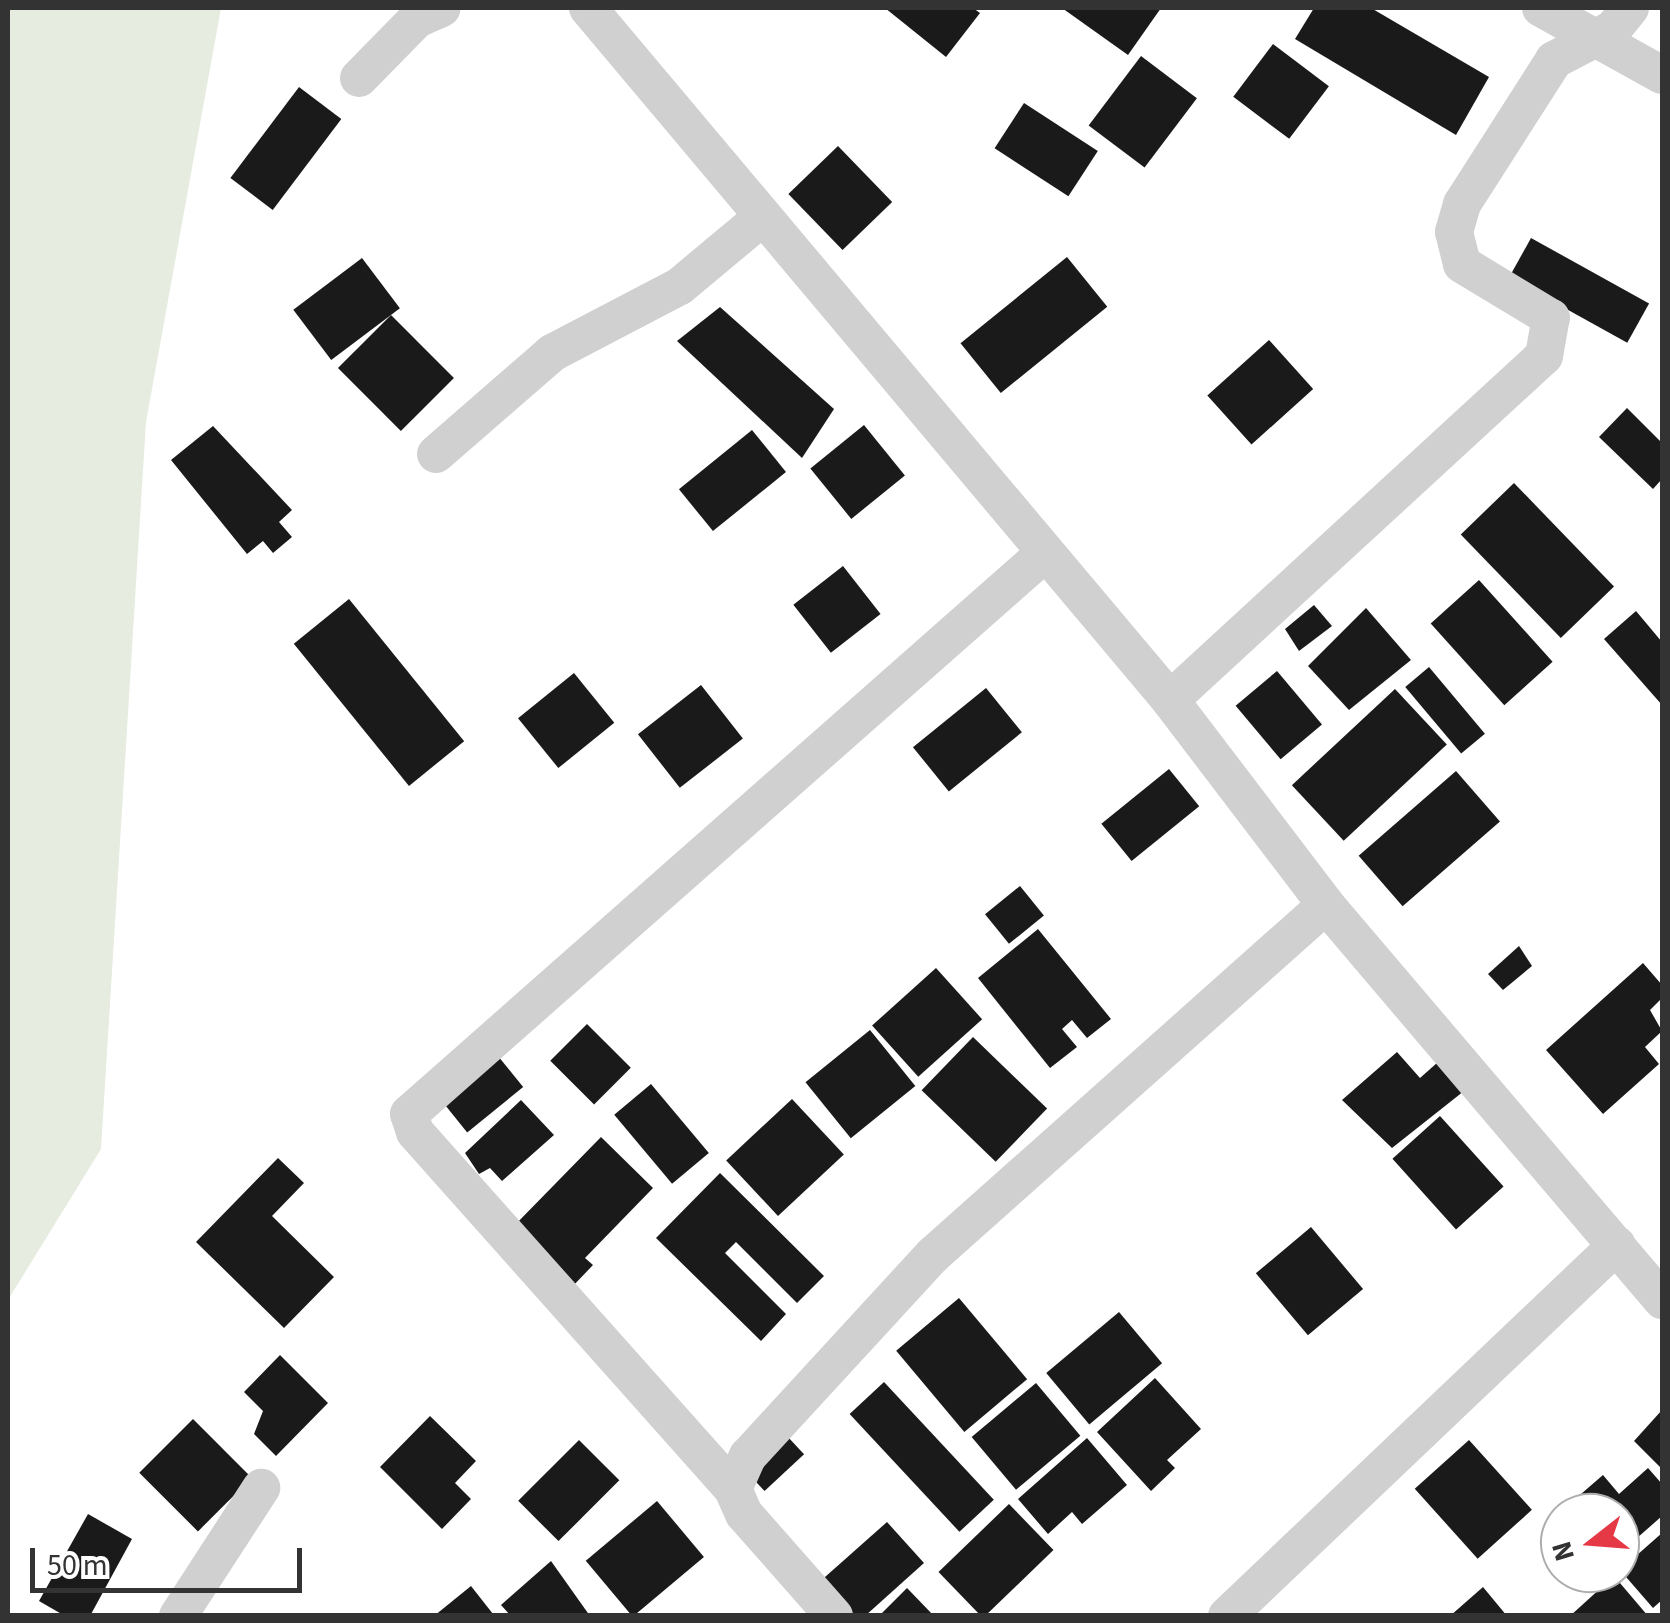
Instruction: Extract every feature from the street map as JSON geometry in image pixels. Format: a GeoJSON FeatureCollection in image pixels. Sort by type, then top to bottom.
{"type":"FeatureCollection","features":[{"type":"Feature","properties":{"kind":"street"},"geometry":{"type":"LineString","coordinates":[[360,78],[417,19],[442,8]]}},
{"type":"Feature","properties":{"kind":"street"},"geometry":{"type":"LineString","coordinates":[[588,8],[760,219],[1170,700],[1326,905],[1662,1300]]}},
{"type":"Feature","properties":{"kind":"street"},"geometry":{"type":"LineString","coordinates":[[1541,8],[1662,76]]}},
{"type":"Feature","properties":{"kind":"street"},"geometry":{"type":"LineString","coordinates":[[1170,700],[1544,356],[1552,318],[1462,264],[1454,232],[1462,204],[1554,60],[1593,35],[1613,29],[1630,8]]}},
{"type":"Feature","properties":{"kind":"street"},"geometry":{"type":"LineString","coordinates":[[436,454],[552,352],[680,286],[760,219]]}},
{"type":"Feature","properties":{"kind":"street"},"geometry":{"type":"LineString","coordinates":[[834,1616],[744,1514],[733,1489],[415,1132],[410,1114],[1044,554]]}},
{"type":"Feature","properties":{"kind":"street"},"geometry":{"type":"LineString","coordinates":[[733,1489],[748,1456],[933,1256],[1326,905]]}},
{"type":"Feature","properties":{"kind":"street"},"geometry":{"type":"LineString","coordinates":[[1228,1616],[1617,1245]]}},
{"type":"Feature","properties":{"kind":"street"},"geometry":{"type":"LineString","coordinates":[[178,1616],[262,1488]]}},
{"type":"Feature","properties":{"kind":"shaded area"},"geometry":{"type":"Polygon","coordinates":[[[8,8],[221,8],[146,422],[101,1149],[8,1300],[8,8]]]}},
{"type":"Feature","properties":{"kind":"building"},"geometry":{"type":"Polygon","coordinates":[[[885,8],[973,8],[980,13],[946,57],[885,8]]]}},
{"type":"Feature","properties":{"kind":"building"},"geometry":{"type":"Polygon","coordinates":[[[1062,8],[1161,8],[1128,55],[1062,8]]]}},
{"type":"Feature","properties":{"kind":"building"},"geometry":{"type":"Polygon","coordinates":[[[1314,8],[1371,8],[1489,77],[1456,135],[1295,39],[1314,8]]]}},
{"type":"Feature","properties":{"kind":"building"},"geometry":{"type":"Polygon","coordinates":[[[1273,44],[1329,86],[1289,139],[1233,97],[1273,44]]]}},
{"type":"Feature","properties":{"kind":"building"},"geometry":{"type":"Polygon","coordinates":[[[1141,56],[1197,98],[1145,168],[1089,125],[1141,56]]]}},
{"type":"Feature","properties":{"kind":"building"},"geometry":{"type":"Polygon","coordinates":[[[299,87],[341,119],[273,210],[230,178],[299,87]]]}},
{"type":"Feature","properties":{"kind":"building"},"geometry":{"type":"Polygon","coordinates":[[[1024,103],[1098,151],[1068,196],[995,148],[1024,103]]]}},
{"type":"Feature","properties":{"kind":"building"},"geometry":{"type":"Polygon","coordinates":[[[838,146],[892,202],[843,250],[788,194],[838,146]]]}},
{"type":"Feature","properties":{"kind":"building"},"geometry":{"type":"Polygon","coordinates":[[[1531,238],[1649,303],[1627,343],[1509,277],[1531,238]]]}},
{"type":"Feature","properties":{"kind":"building"},"geometry":{"type":"Polygon","coordinates":[[[1067,257],[1107,307],[1001,393],[961,343],[1067,257]]]}},
{"type":"Feature","properties":{"kind":"building"},"geometry":{"type":"Polygon","coordinates":[[[362,258],[400,308],[331,360],[293,310],[362,258]]]}},
{"type":"Feature","properties":{"kind":"building"},"geometry":{"type":"Polygon","coordinates":[[[720,307],[834,409],[802,458],[677,341],[720,307]]]}},
{"type":"Feature","properties":{"kind":"building"},"geometry":{"type":"Polygon","coordinates":[[[391,315],[454,378],[401,431],[338,368],[391,315]]]}},
{"type":"Feature","properties":{"kind":"building"},"geometry":{"type":"Polygon","coordinates":[[[1269,340],[1313,389],[1251,445],[1207,396],[1269,340]]]}},
{"type":"Feature","properties":{"kind":"building"},"geometry":{"type":"Polygon","coordinates":[[[1627,408],[1662,443],[1662,479],[1653,489],[1599,437],[1627,408]]]}},
{"type":"Feature","properties":{"kind":"building"},"geometry":{"type":"Polygon","coordinates":[[[864,425],[905,476],[851,519],[810,468],[864,425]]]}},
{"type":"Feature","properties":{"kind":"building"},"geometry":{"type":"Polygon","coordinates":[[[213,426],[292,510],[279,522],[292,537],[273,553],[263,541],[247,554],[171,460],[213,426]]]}},
{"type":"Feature","properties":{"kind":"building"},"geometry":{"type":"Polygon","coordinates":[[[752,430],[786,472],[713,531],[679,489],[752,430]]]}},
{"type":"Feature","properties":{"kind":"building"},"geometry":{"type":"Polygon","coordinates":[[[1514,483],[1614,587],[1561,638],[1461,534],[1514,483]]]}},
{"type":"Feature","properties":{"kind":"building"},"geometry":{"type":"Polygon","coordinates":[[[843,566],[881,614],[831,653],[793,605],[843,566]]]}},
{"type":"Feature","properties":{"kind":"building"},"geometry":{"type":"Polygon","coordinates":[[[1479,580],[1553,662],[1504,705],[1431,623],[1479,580]]]}},
{"type":"Feature","properties":{"kind":"building"},"geometry":{"type":"Polygon","coordinates":[[[349,599],[464,741],[409,786],[294,644],[349,599]]]}},
{"type":"Feature","properties":{"kind":"building"},"geometry":{"type":"Polygon","coordinates":[[[1314,605],[1332,626],[1299,651],[1285,629],[1314,605]]]}},
{"type":"Feature","properties":{"kind":"building"},"geometry":{"type":"Polygon","coordinates":[[[1366,608],[1411,660],[1349,710],[1308,666],[1366,608]]]}},
{"type":"Feature","properties":{"kind":"building"},"geometry":{"type":"Polygon","coordinates":[[[1636,611],[1662,642],[1662,705],[1604,639],[1636,611]]]}},
{"type":"Feature","properties":{"kind":"building"},"geometry":{"type":"Polygon","coordinates":[[[1429,667],[1485,734],[1461,754],[1405,687],[1429,667]]]}},
{"type":"Feature","properties":{"kind":"building"},"geometry":{"type":"Polygon","coordinates":[[[1277,671],[1322,725],[1281,759],[1236,706],[1277,671]]]}},
{"type":"Feature","properties":{"kind":"building"},"geometry":{"type":"Polygon","coordinates":[[[574,673],[614,723],[558,768],[518,718],[574,673]]]}},
{"type":"Feature","properties":{"kind":"building"},"geometry":{"type":"Polygon","coordinates":[[[701,685],[743,739],[680,788],[638,734],[701,685]]]}},
{"type":"Feature","properties":{"kind":"building"},"geometry":{"type":"Polygon","coordinates":[[[986,688],[1022,732],[949,791],[913,747],[986,688]]]}},
{"type":"Feature","properties":{"kind":"building"},"geometry":{"type":"Polygon","coordinates":[[[1395,689],[1447,745],[1344,841],[1292,785],[1395,689]]]}},
{"type":"Feature","properties":{"kind":"building"},"geometry":{"type":"Polygon","coordinates":[[[1169,769],[1199,806],[1132,861],[1101,824],[1169,769]]]}},
{"type":"Feature","properties":{"kind":"building"},"geometry":{"type":"Polygon","coordinates":[[[1456,771],[1500,822],[1403,906],[1359,856],[1456,771]]]}},
{"type":"Feature","properties":{"kind":"building"},"geometry":{"type":"Polygon","coordinates":[[[1020,886],[1044,916],[1009,944],[985,914],[1020,886]]]}},
{"type":"Feature","properties":{"kind":"building"},"geometry":{"type":"Polygon","coordinates":[[[1038,929],[1111,1019],[1087,1038],[1072,1020],[1062,1029],[1077,1047],[1050,1068],[978,978],[1038,929]]]}},
{"type":"Feature","properties":{"kind":"building"},"geometry":{"type":"Polygon","coordinates":[[[1519,946],[1532,966],[1503,990],[1488,974],[1519,946]]]}},
{"type":"Feature","properties":{"kind":"building"},"geometry":{"type":"Polygon","coordinates":[[[1643,963],[1662,985],[1662,998],[1650,1010],[1662,1031],[1645,1047],[1659,1064],[1603,1114],[1546,1050],[1643,963]]]}},
{"type":"Feature","properties":{"kind":"building"},"geometry":{"type":"Polygon","coordinates":[[[936,968],[982,1019],[918,1077],[872,1026],[936,968]]]}},
{"type":"Feature","properties":{"kind":"building"},"geometry":{"type":"Polygon","coordinates":[[[587,1024],[631,1068],[594,1105],[550,1061],[587,1024]]]}},
{"type":"Feature","properties":{"kind":"building"},"geometry":{"type":"Polygon","coordinates":[[[870,1030],[915,1086],[851,1138],[805,1082],[870,1030]]]}},
{"type":"Feature","properties":{"kind":"building"},"geometry":{"type":"Polygon","coordinates":[[[973,1037],[1047,1109],[996,1162],[922,1090],[973,1037]]]}},
{"type":"Feature","properties":{"kind":"building"},"geometry":{"type":"Polygon","coordinates":[[[1397,1052],[1420,1078],[1438,1062],[1464,1091],[1392,1148],[1342,1100],[1397,1052]]]}},
{"type":"Feature","properties":{"kind":"building"},"geometry":{"type":"Polygon","coordinates":[[[498,1056],[523,1087],[467,1132],[442,1101],[498,1056]]]}},
{"type":"Feature","properties":{"kind":"building"},"geometry":{"type":"Polygon","coordinates":[[[651,1084],[709,1153],[672,1184],[614,1115],[651,1084]]]}},
{"type":"Feature","properties":{"kind":"building"},"geometry":{"type":"Polygon","coordinates":[[[792,1099],[844,1155],[778,1216],[726,1160],[792,1099]]]}},
{"type":"Feature","properties":{"kind":"building"},"geometry":{"type":"Polygon","coordinates":[[[521,1100],[554,1135],[502,1181],[490,1168],[479,1174],[465,1153],[521,1100]]]}},
{"type":"Feature","properties":{"kind":"building"},"geometry":{"type":"Polygon","coordinates":[[[1440,1116],[1504,1187],[1456,1229],[1392,1159],[1440,1116]]]}},
{"type":"Feature","properties":{"kind":"building"},"geometry":{"type":"Polygon","coordinates":[[[601,1137],[653,1188],[585,1258],[593,1265],[571,1288],[511,1229],[601,1137]]]}},
{"type":"Feature","properties":{"kind":"building"},"geometry":{"type":"Polygon","coordinates":[[[278,1158],[304,1183],[272,1216],[334,1277],[284,1328],[196,1242],[278,1158]]]}},
{"type":"Feature","properties":{"kind":"building"},"geometry":{"type":"Polygon","coordinates":[[[720,1173],[824,1276],[797,1303],[736,1242],[725,1253],[786,1314],[761,1341],[656,1238],[720,1173]]]}},
{"type":"Feature","properties":{"kind":"building"},"geometry":{"type":"Polygon","coordinates":[[[1311,1227],[1363,1289],[1308,1335],[1256,1273],[1311,1227]]]}},
{"type":"Feature","properties":{"kind":"building"},"geometry":{"type":"Polygon","coordinates":[[[959,1298],[1027,1379],[964,1432],[896,1351],[959,1298]]]}},
{"type":"Feature","properties":{"kind":"building"},"geometry":{"type":"Polygon","coordinates":[[[1119,1312],[1162,1363],[1089,1424],[1046,1373],[1119,1312]]]}},
{"type":"Feature","properties":{"kind":"building"},"geometry":{"type":"Polygon","coordinates":[[[280,1355],[328,1403],[276,1456],[254,1434],[263,1411],[244,1392],[280,1355]]]}},
{"type":"Feature","properties":{"kind":"building"},"geometry":{"type":"Polygon","coordinates":[[[1155,1378],[1201,1429],[1167,1460],[1175,1468],[1151,1491],[1097,1432],[1155,1378]]]}},
{"type":"Feature","properties":{"kind":"building"},"geometry":{"type":"Polygon","coordinates":[[[884,1382],[994,1500],[959,1532],[850,1414],[884,1382]]]}},
{"type":"Feature","properties":{"kind":"building"},"geometry":{"type":"Polygon","coordinates":[[[1036,1383],[1080,1436],[1016,1490],[972,1437],[1036,1383]]]}},
{"type":"Feature","properties":{"kind":"building"},"geometry":{"type":"Polygon","coordinates":[[[1662,1410],[1662,1469],[1634,1441],[1662,1410]]]}},
{"type":"Feature","properties":{"kind":"building"},"geometry":{"type":"Polygon","coordinates":[[[430,1416],[476,1461],[455,1483],[471,1499],[442,1529],[380,1467],[430,1416]]]}},
{"type":"Feature","properties":{"kind":"building"},"geometry":{"type":"Polygon","coordinates":[[[193,1419],[252,1478],[198,1531],[139,1473],[193,1419]]]}},
{"type":"Feature","properties":{"kind":"building"},"geometry":{"type":"Polygon","coordinates":[[[787,1436],[804,1454],[765,1491],[748,1473],[787,1436]]]}},
{"type":"Feature","properties":{"kind":"building"},"geometry":{"type":"Polygon","coordinates":[[[1087,1438],[1127,1485],[1082,1524],[1072,1512],[1048,1534],[1018,1499],[1087,1438]]]}},
{"type":"Feature","properties":{"kind":"building"},"geometry":{"type":"Polygon","coordinates":[[[579,1440],[619,1480],[558,1541],[518,1501],[579,1440]]]}},
{"type":"Feature","properties":{"kind":"building"},"geometry":{"type":"Polygon","coordinates":[[[1469,1440],[1532,1510],[1478,1559],[1415,1489],[1469,1440]]]}},
{"type":"Feature","properties":{"kind":"building"},"geometry":{"type":"Polygon","coordinates":[[[1648,1468],[1662,1484],[1662,1516],[1640,1535],[1640,1493],[1620,1493],[1648,1468]]]}},
{"type":"Feature","properties":{"kind":"building"},"geometry":{"type":"Polygon","coordinates":[[[1603,1475],[1618,1493],[1582,1493],[1603,1475]]]}},
{"type":"Feature","properties":{"kind":"building"},"geometry":{"type":"Polygon","coordinates":[[[657,1501],[704,1557],[634,1616],[586,1561],[657,1501]]]}},
{"type":"Feature","properties":{"kind":"building"},"geometry":{"type":"Polygon","coordinates":[[[1009,1504],[1053,1550],[985,1616],[939,1572],[1009,1504]]]}},
{"type":"Feature","properties":{"kind":"building"},"geometry":{"type":"Polygon","coordinates":[[[88,1514],[132,1539],[90,1616],[65,1616],[39,1601],[88,1514]]]}},
{"type":"Feature","properties":{"kind":"building"},"geometry":{"type":"Polygon","coordinates":[[[887,1522],[924,1563],[865,1616],[843,1616],[816,1585],[887,1522]]]}},
{"type":"Feature","properties":{"kind":"building"},"geometry":{"type":"Polygon","coordinates":[[[1662,1533],[1662,1600],[1653,1608],[1640,1593],[1640,1552],[1662,1533]]]}},
{"type":"Feature","properties":{"kind":"building"},"geometry":{"type":"Polygon","coordinates":[[[551,1561],[590,1616],[511,1616],[501,1605],[551,1561]]]}},
{"type":"Feature","properties":{"kind":"building"},"geometry":{"type":"Polygon","coordinates":[[[471,1586],[493,1614],[434,1616],[471,1586]]]}},
{"type":"Feature","properties":{"kind":"building"},"geometry":{"type":"Polygon","coordinates":[[[1483,1587],[1507,1616],[1450,1616],[1483,1587]]]}},
{"type":"Feature","properties":{"kind":"building"},"geometry":{"type":"Polygon","coordinates":[[[907,1588],[934,1616],[879,1616],[907,1588]]]}},
{"type":"Feature","properties":{"kind":"building"},"geometry":{"type":"Polygon","coordinates":[[[1595,1593],[1628,1593],[1648,1616],[1570,1616],[1595,1593]]]}}]}
